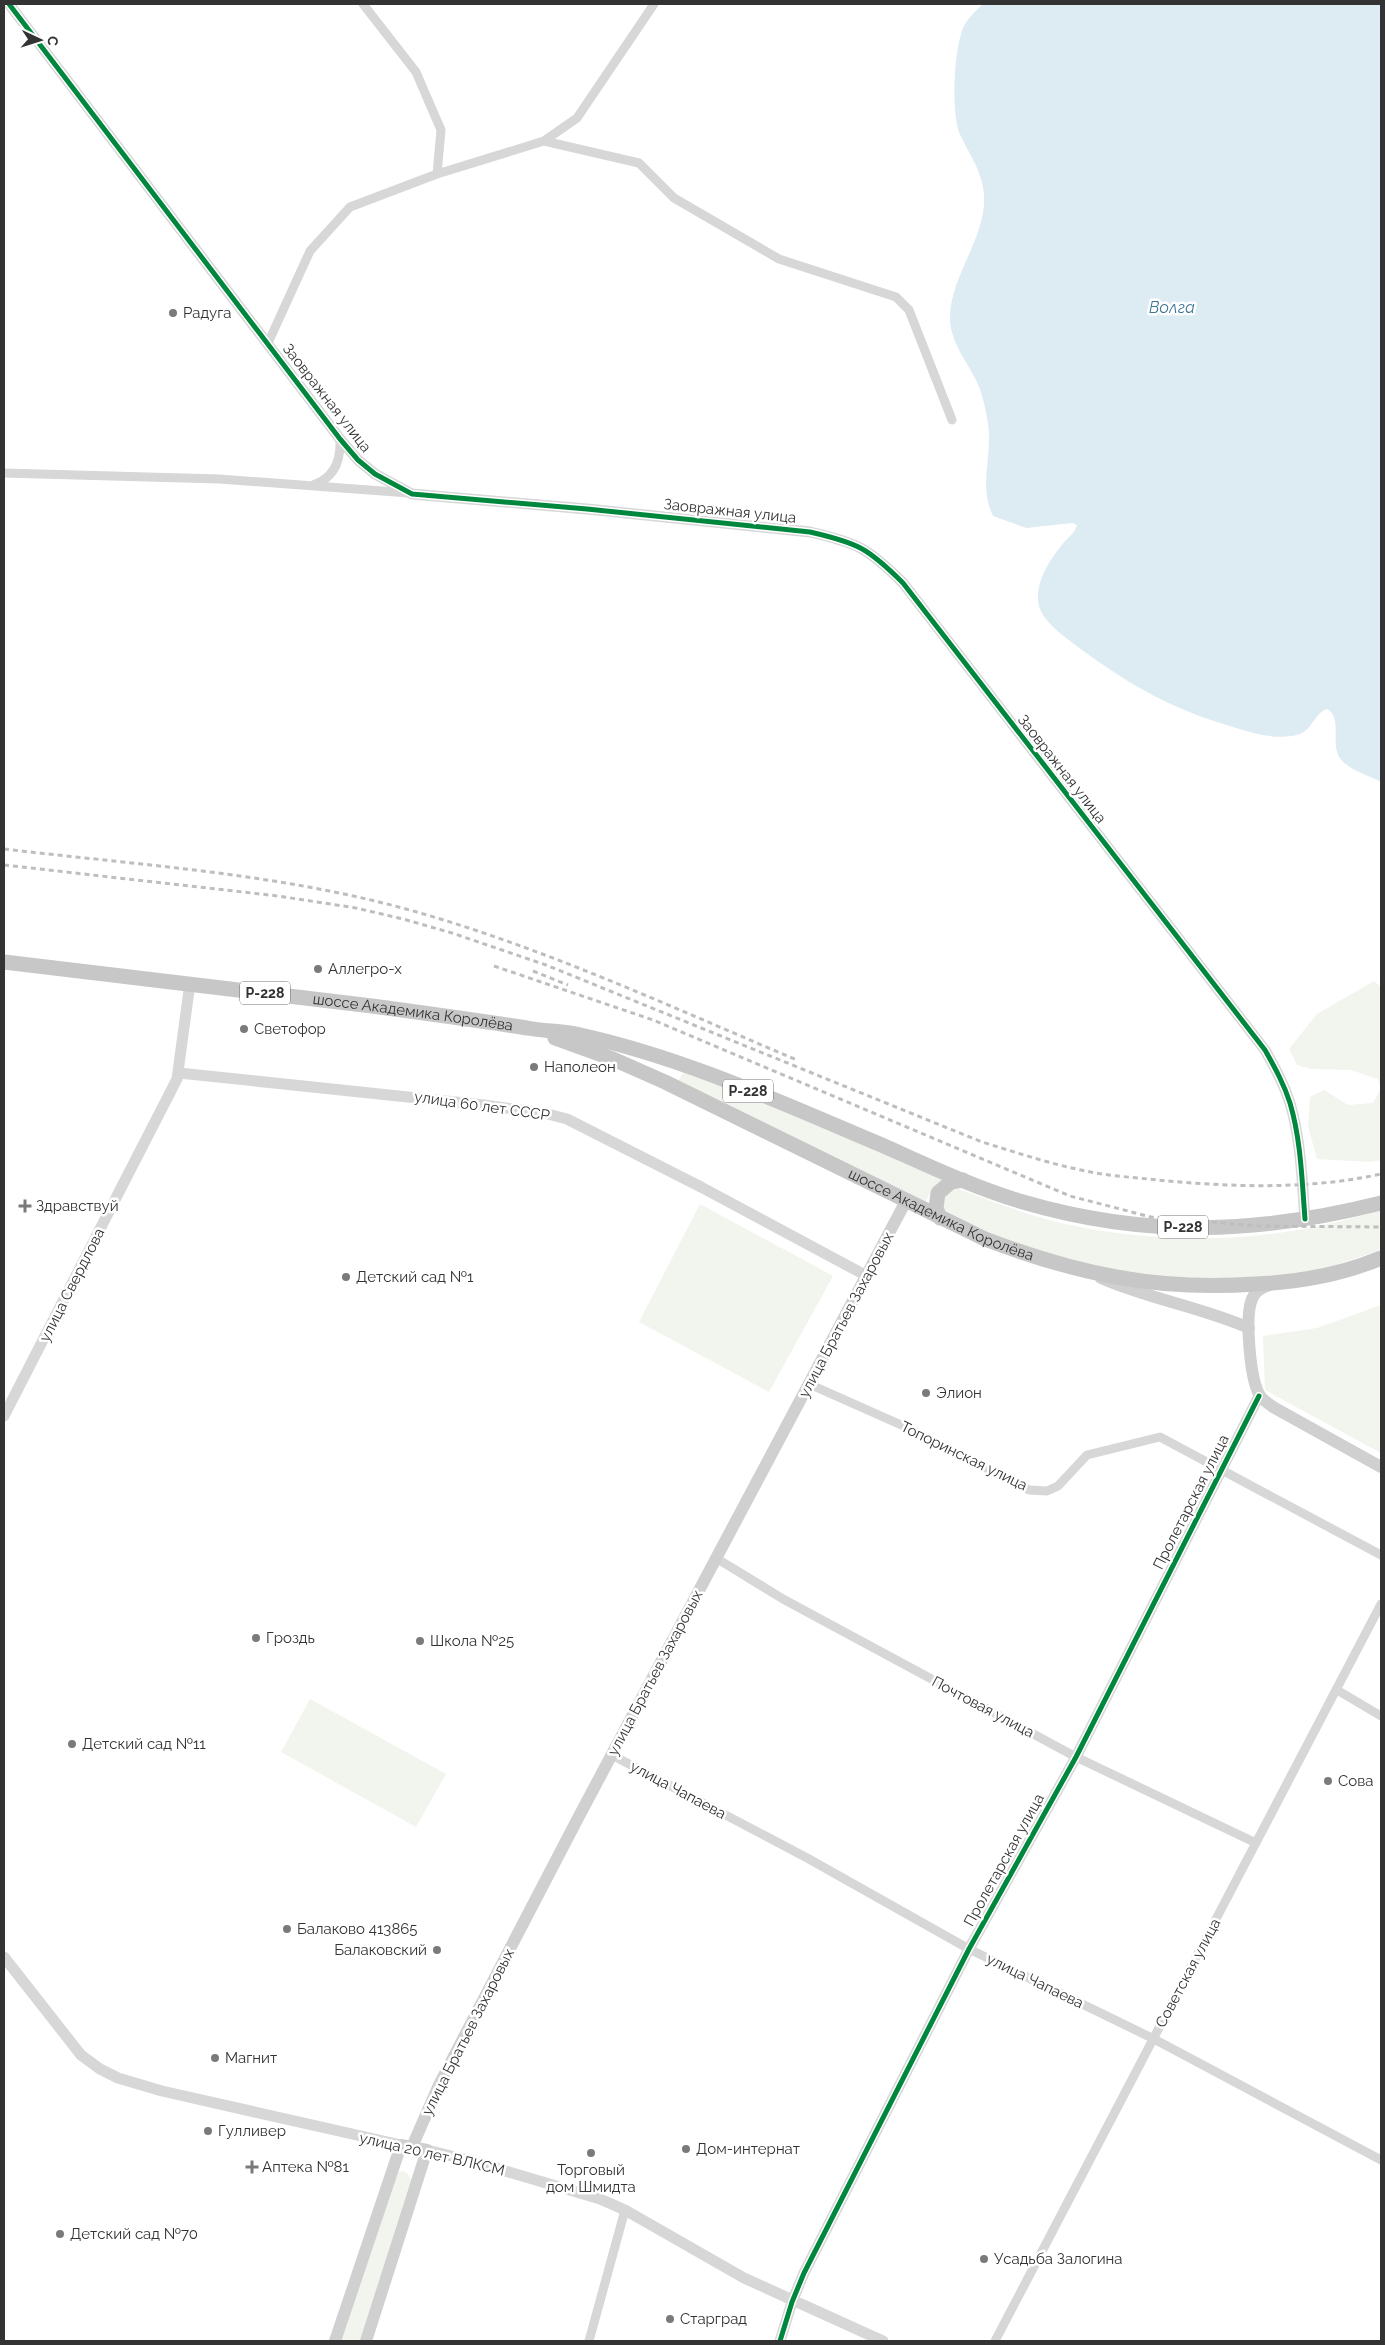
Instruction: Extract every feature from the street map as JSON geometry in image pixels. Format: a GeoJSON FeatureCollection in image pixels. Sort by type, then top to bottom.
{"type":"FeatureCollection","features":[{"type":"Feature","properties":{"kind":"highway","name":"шоссе Академика Королёва"},"geometry":{"type":"LineString","coordinates":[[4,962],[468,1018],[573,1034],[673,1061],[810,1114],[963,1180],[1020,1201],[1062,1212],[1128,1223],[1217,1229],[1258,1226],[1305,1219],[1381,1203]]}},
{"type":"Feature","properties":{"kind":"highway","name":"шоссе Академика Королёва"},"geometry":{"type":"LineString","coordinates":[[526,1028],[612,1059],[664,1082],[985,1239],[1028,1255],[1087,1272],[1172,1286],[1274,1283],[1312,1278],[1354,1268],[1381,1258]]}},
{"type":"Feature","properties":{"kind":"highway"},"geometry":{"type":"LineString","coordinates":[[940,1218],[936,1208],[938,1193],[951,1182],[963,1180]]}},
{"type":"Feature","properties":{"kind":"main road","name":"улица Братьев Захаровых"},"geometry":{"type":"LineString","coordinates":[[335,2341],[406,2146],[906,1202]]}},
{"type":"Feature","properties":{"kind":"main road"},"geometry":{"type":"LineString","coordinates":[[1087,1272],[1139,1294],[1196,1308],[1249,1328]]}},
{"type":"Feature","properties":{"kind":"main road"},"geometry":{"type":"LineString","coordinates":[[1274,1283],[1262,1287],[1254,1294],[1250,1309],[1249,1328],[1252,1369],[1259,1396],[1273,1407],[1381,1467]]}},
{"type":"Feature","properties":{"kind":"main road","name":"улица 20 лет ВЛКСМ"},"geometry":{"type":"LineString","coordinates":[[406,2146],[427,2150]]}},
{"type":"Feature","properties":{"kind":"main road"},"geometry":{"type":"LineString","coordinates":[[366,2341],[427,2150]]}},
{"type":"Feature","properties":{"kind":"street","name":"Заовражная улица"},"geometry":{"type":"LineString","coordinates":[[8,4],[340,439],[358,460],[375,474],[412,494],[588,509],[810,532],[845,540],[860,546],[879,559],[908,590],[1265,1050],[1281,1078],[1297,1133],[1305,1219]]}},
{"type":"Feature","properties":{"kind":"street"},"geometry":{"type":"LineString","coordinates":[[363,4],[416,72],[441,130],[437,174]]}},
{"type":"Feature","properties":{"kind":"street"},"geometry":{"type":"LineString","coordinates":[[268,343],[310,250],[350,207],[437,174],[544,141],[577,118],[654,4]]}},
{"type":"Feature","properties":{"kind":"street"},"geometry":{"type":"LineString","coordinates":[[544,141],[639,163],[674,198],[779,259],[896,297],[910,310],[952,420]]}},
{"type":"Feature","properties":{"kind":"street"},"geometry":{"type":"LineString","coordinates":[[311,486],[321,483],[338,464],[341,452],[340,439]]}},
{"type":"Feature","properties":{"kind":"street"},"geometry":{"type":"LineString","coordinates":[[4,473],[219,479],[412,494]]}},
{"type":"Feature","properties":{"kind":"street","name":"улица Свердлова"},"geometry":{"type":"LineString","coordinates":[[4,1416],[179,1072],[190,984]]}},
{"type":"Feature","properties":{"kind":"street","name":"улица 60 лет СССР"},"geometry":{"type":"LineString","coordinates":[[179,1072],[484,1105],[544,1113],[567,1119],[693,1182],[867,1276]]}},
{"type":"Feature","properties":{"kind":"street","name":"Топоринская улица"},"geometry":{"type":"LineString","coordinates":[[809,1384],[908,1428],[1029,1490],[1046,1491],[1058,1486],[1087,1455],[1160,1437],[1381,1555]]}},
{"type":"Feature","properties":{"kind":"street","name":"Пролетарская улица"},"geometry":{"type":"LineString","coordinates":[[780,2341],[792,2302],[804,2273],[969,1949],[1076,1757],[1259,1396]]}},
{"type":"Feature","properties":{"kind":"street","name":"Почтовая улица"},"geometry":{"type":"LineString","coordinates":[[716,1558],[783,1599],[1076,1757],[1256,1843]]}},
{"type":"Feature","properties":{"kind":"street","name":"Советская улица"},"geometry":{"type":"LineString","coordinates":[[994,2341],[1381,1604]]}},
{"type":"Feature","properties":{"kind":"street"},"geometry":{"type":"LineString","coordinates":[[1337,1690],[1381,1716]]}},
{"type":"Feature","properties":{"kind":"street","name":"улица Чапаева"},"geometry":{"type":"LineString","coordinates":[[612,1755],[809,1859],[969,1949],[1154,2039],[1381,2160]]}},
{"type":"Feature","properties":{"kind":"street","name":"улица 20 лет ВЛКСМ"},"geometry":{"type":"LineString","coordinates":[[4,1957],[81,2055],[100,2069],[118,2078],[170,2093],[406,2146]]}},
{"type":"Feature","properties":{"kind":"street","name":"улица 20 лет ВЛКСМ"},"geometry":{"type":"LineString","coordinates":[[427,2150],[576,2191],[625,2210],[744,2278],[792,2302],[884,2341]]}},
{"type":"Feature","properties":{"kind":"street"},"geometry":{"type":"LineString","coordinates":[[589,2341],[625,2210]]}},
{"type":"Feature","properties":{"kind":"shaded area"},"geometry":{"type":"Polygon","coordinates":[[[1374,981],[1381,987],[1381,1088],[1378,1079],[1351,1070],[1311,1069],[1297,1065],[1289,1049],[1317,1014],[1374,981]]]}},
{"type":"Feature","properties":{"kind":"shaded area"},"geometry":{"type":"Polygon","coordinates":[[[684,1071],[949,1178],[931,1192],[924,1204],[678,1081],[684,1071]]]}},
{"type":"Feature","properties":{"kind":"shaded area"},"geometry":{"type":"Polygon","coordinates":[[[1381,1088],[1381,1160],[1370,1162],[1317,1159],[1308,1126],[1310,1097],[1324,1090],[1348,1105],[1373,1103],[1381,1088]]]}},
{"type":"Feature","properties":{"kind":"shaded area"},"geometry":{"type":"Polygon","coordinates":[[[958,1189],[1042,1218],[1070,1225],[1110,1232],[1188,1238],[1227,1238],[1265,1235],[1342,1221],[1381,1210],[1381,1249],[1337,1264],[1291,1274],[1245,1280],[1198,1280],[1152,1277],[1060,1258],[989,1233],[947,1212],[941,1207],[946,1194],[958,1189]]]}},
{"type":"Feature","properties":{"kind":"shaded area"},"geometry":{"type":"Polygon","coordinates":[[[700,1204],[833,1276],[769,1392],[639,1322],[700,1204]]]}},
{"type":"Feature","properties":{"kind":"shaded area"},"geometry":{"type":"Polygon","coordinates":[[[1381,1305],[1381,1453],[1265,1390],[1263,1336],[1317,1328],[1381,1305]]]}},
{"type":"Feature","properties":{"kind":"shaded area"},"geometry":{"type":"Polygon","coordinates":[[[310,1699],[446,1774],[416,1827],[281,1752],[310,1699]]]}},
{"type":"Feature","properties":{"kind":"shaded area"},"geometry":{"type":"Polygon","coordinates":[[[401,2171],[406,2172],[411,2179],[360,2341],[340,2341],[397,2173],[401,2171]]]}},
{"type":"Feature","properties":{"kind":"water","name":"Волга"},"geometry":{"type":"Polygon","coordinates":[[[983,4],[1381,4],[1381,782],[1349,767],[1340,758],[1336,747],[1335,721],[1331,712],[1326,709],[1308,729],[1292,736],[1262,735],[1211,720],[1191,713],[1136,686],[1082,650],[1048,622],[1043,615],[1038,600],[1038,592],[1043,575],[1051,560],[1074,532],[1077,525],[1072,523],[1026,528],[993,516],[986,482],[989,436],[985,407],[978,385],[953,335],[950,318],[956,287],[975,241],[983,210],[984,194],[981,177],[959,132],[954,94],[956,61],[961,33],[971,16],[983,4]]]}},
{"type":"Feature","properties":{"kind":"railway"},"geometry":{"type":"LineString","coordinates":[[4,849],[257,878],[357,897],[406,909],[456,924],[555,959],[797,1060]]}},
{"type":"Feature","properties":{"kind":"railway"},"geometry":{"type":"LineString","coordinates":[[4,865],[278,896],[356,908],[403,919],[452,933],[546,965],[982,1142],[1090,1172],[1185,1182],[1269,1186],[1326,1183],[1381,1174]]}},
{"type":"Feature","properties":{"kind":"railway"},"geometry":{"type":"LineString","coordinates":[[494,966],[653,1020],[1070,1196],[1151,1217],[1258,1226],[1381,1227]]}},
{"type":"Feature","properties":{"kind":"railway"},"geometry":{"type":"LineString","coordinates":[[533,971],[568,985]]}},
{"type":"Feature","properties":{"kind":"cycle path"},"geometry":{"type":"LineString","coordinates":[[9,4],[340,439],[358,460],[375,474],[412,494],[587,509],[810,532],[861,548],[891,571],[903,583],[1265,1050],[1285,1089],[1294,1117],[1305,1219]]}},
{"type":"Feature","properties":{"kind":"cycle path"},"geometry":{"type":"LineString","coordinates":[[780,2341],[792,2302],[804,2273],[969,1949],[1076,1757],[1259,1396]]}},
{"type":"Feature","properties":{"kind":"place","name":"Радуга"},"geometry":{"type":"Point","coordinates":[173,313]}},
{"type":"Feature","properties":{"kind":"place","name":"Аллегро-х"},"geometry":{"type":"Point","coordinates":[318,969]}},
{"type":"Feature","properties":{"kind":"place","name":"Светофор"},"geometry":{"type":"Point","coordinates":[244,1029]}},
{"type":"Feature","properties":{"kind":"place","name":"Наполеон"},"geometry":{"type":"Point","coordinates":[534,1067]}},
{"type":"Feature","properties":{"kind":"place","name":"Здравствуй"},"geometry":{"type":"Point","coordinates":[25,1206]}},
{"type":"Feature","properties":{"kind":"place","name":"Детский сад №1"},"geometry":{"type":"Point","coordinates":[346,1277]}},
{"type":"Feature","properties":{"kind":"place","name":"Элион"},"geometry":{"type":"Point","coordinates":[926,1393]}},
{"type":"Feature","properties":{"kind":"place","name":"Гроздь"},"geometry":{"type":"Point","coordinates":[256,1638]}},
{"type":"Feature","properties":{"kind":"place","name":"Школа №25"},"geometry":{"type":"Point","coordinates":[420,1641]}},
{"type":"Feature","properties":{"kind":"place","name":"Детский сад №11"},"geometry":{"type":"Point","coordinates":[72,1744]}},
{"type":"Feature","properties":{"kind":"place","name":"Сова"},"geometry":{"type":"Point","coordinates":[1328,1781]}},
{"type":"Feature","properties":{"kind":"place","name":"Балаково 413865"},"geometry":{"type":"Point","coordinates":[287,1929]}},
{"type":"Feature","properties":{"kind":"place","name":"Балаковский"},"geometry":{"type":"Point","coordinates":[437,1950]}},
{"type":"Feature","properties":{"kind":"place","name":"Магнит"},"geometry":{"type":"Point","coordinates":[215,2058]}},
{"type":"Feature","properties":{"kind":"place","name":"Гулливер"},"geometry":{"type":"Point","coordinates":[208,2131]}},
{"type":"Feature","properties":{"kind":"place","name":"Дом-интернат"},"geometry":{"type":"Point","coordinates":[686,2149]}},
{"type":"Feature","properties":{"kind":"place","name":"Торговый дом Шмидта"},"geometry":{"type":"Point","coordinates":[591,2153]}},
{"type":"Feature","properties":{"kind":"place","name":"Аптека №81"},"geometry":{"type":"Point","coordinates":[252,2167]}},
{"type":"Feature","properties":{"kind":"place","name":"Детский сад №70"},"geometry":{"type":"Point","coordinates":[60,2234]}},
{"type":"Feature","properties":{"kind":"place","name":"Усадьба Залогина"},"geometry":{"type":"Point","coordinates":[984,2259]}},
{"type":"Feature","properties":{"kind":"place","name":"Старград"},"geometry":{"type":"Point","coordinates":[670,2319]}}]}
